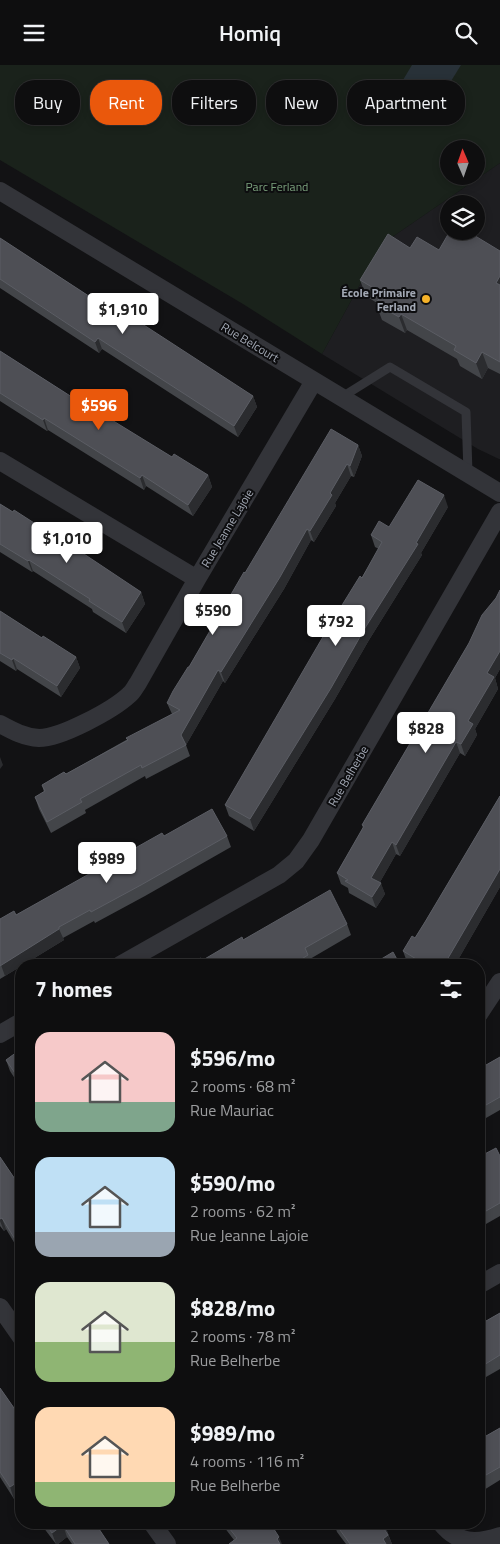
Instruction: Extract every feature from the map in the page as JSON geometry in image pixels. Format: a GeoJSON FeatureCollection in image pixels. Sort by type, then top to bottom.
{"type":"FeatureCollection","features":[{"type":"Feature","properties":{"kind":"street","name":"Rue Belcourt"},"geometry":{"type":"LineString","coordinates":[[0,191],[500,493]]}},
{"type":"Feature","properties":{"kind":"street","name":"Rue Jeanne Lajoie"},"geometry":{"type":"LineString","coordinates":[[7,728],[27,737],[55,736],[68,731],[117,704],[130,694],[314,381]]}},
{"type":"Feature","properties":{"kind":"street"},"geometry":{"type":"LineString","coordinates":[[0,461],[197,579]]}},
{"type":"Feature","properties":{"kind":"street","name":"Rue Belherbe"},"geometry":{"type":"LineString","coordinates":[[131,959],[279,875],[296,861],[311,840],[500,512]]}},
{"type":"Feature","properties":{"kind":"street"},"geometry":{"type":"LineString","coordinates":[[485,1005],[500,982]]}},
{"type":"Feature","properties":{"kind":"street"},"geometry":{"type":"LineString","coordinates":[[0,1034],[15,1025]]}},
{"type":"Feature","properties":{"kind":"street"},"geometry":{"type":"LineString","coordinates":[[485,1282],[500,1273]]}},
{"type":"Feature","properties":{"kind":"street"},"geometry":{"type":"LineString","coordinates":[[0,1307],[15,1328]]}},
{"type":"Feature","properties":{"kind":"street"},"geometry":{"type":"LineString","coordinates":[[156,1529],[167,1544]]}},
{"type":"Feature","properties":{"kind":"street"},"geometry":{"type":"LineString","coordinates":[[447,1529],[463,1542],[478,1544],[496,1538]]}},
{"type":"Feature","properties":{"kind":"lane"},"geometry":{"type":"LineString","coordinates":[[342,397],[390,367],[466,412],[468,473]]}},
{"type":"Feature","properties":{"kind":"shaded area"},"geometry":{"type":"Polygon","coordinates":[[[412,65],[461,65],[452,80],[403,80],[412,65]]]}},
{"type":"Feature","properties":{"kind":"shaded area","name":"École Primaire Ferland"},"geometry":{"type":"Polygon","coordinates":[[[500,163],[500,459],[478,449],[322,354],[382,244],[440,204],[440,240],[485,240],[485,195],[453,195],[468,185],[485,185],[485,173],[500,163]]]}},
{"type":"Feature","properties":{"kind":"green space","name":"Parc Ferland"},"geometry":{"type":"Polygon","coordinates":[[[0,65],[500,65],[500,163],[485,173],[485,140],[440,140],[440,185],[468,185],[453,195],[440,195],[440,204],[382,244],[322,354],[243,304],[0,160],[0,65]]]}},
{"type":"Feature","properties":{"kind":"building"},"geometry":{"type":"Polygon","coordinates":[[[388,234],[410,248],[417,237],[439,250],[445,240],[482,240],[500,251],[500,276],[496,283],[500,285],[500,362],[482,352],[476,363],[454,350],[456,346],[401,314],[399,317],[376,304],[382,293],[360,280],[388,234]]]}},
{"type":"Feature","properties":{"kind":"building"},"geometry":{"type":"Polygon","coordinates":[[[0,238],[127,321],[130,316],[253,396],[234,426],[98,338],[95,342],[0,279],[0,238]]]}},
{"type":"Feature","properties":{"kind":"building"},"geometry":{"type":"Polygon","coordinates":[[[0,351],[75,399],[172,457],[174,454],[208,475],[188,505],[142,475],[140,478],[0,393],[0,351]]]}},
{"type":"Feature","properties":{"kind":"building"},"geometry":{"type":"Polygon","coordinates":[[[331,429],[358,445],[350,466],[347,464],[330,493],[332,495],[310,531],[307,529],[280,577],[221,672],[218,670],[181,735],[186,745],[142,768],[141,765],[80,799],[82,802],[47,822],[35,797],[45,791],[42,785],[64,772],[66,774],[128,740],[126,738],[180,710],[167,703],[173,691],[331,429]]]}},
{"type":"Feature","properties":{"kind":"building"},"geometry":{"type":"Polygon","coordinates":[[[418,480],[444,495],[416,543],[418,544],[250,819],[225,805],[331,623],[360,576],[362,578],[382,542],[371,535],[379,521],[389,527],[418,480]]]}},
{"type":"Feature","properties":{"kind":"building"},"geometry":{"type":"Polygon","coordinates":[[[0,504],[13,512],[14,510],[60,538],[141,592],[122,622],[29,560],[0,544],[0,504]]]}},
{"type":"Feature","properties":{"kind":"building"},"geometry":{"type":"Polygon","coordinates":[[[500,590],[500,651],[487,673],[494,677],[468,721],[473,724],[461,744],[456,742],[396,845],[392,842],[371,878],[381,883],[372,897],[345,881],[348,880],[337,873],[364,826],[362,825],[469,643],[482,615],[500,590]]]}},
{"type":"Feature","properties":{"kind":"building"},"geometry":{"type":"Polygon","coordinates":[[[0,611],[76,657],[57,686],[13,658],[12,660],[0,653],[0,611]]]}},
{"type":"Feature","properties":{"kind":"building"},"geometry":{"type":"Polygon","coordinates":[[[500,796],[500,869],[448,959],[416,959],[403,951],[412,936],[415,938],[500,796]]]}},
{"type":"Feature","properties":{"kind":"building"},"geometry":{"type":"Polygon","coordinates":[[[212,809],[227,836],[141,885],[59,927],[59,929],[0,966],[0,919],[14,911],[16,915],[162,833],[164,836],[212,809]]]}},
{"type":"Feature","properties":{"kind":"building"},"geometry":{"type":"Polygon","coordinates":[[[330,890],[347,924],[305,948],[308,955],[302,959],[205,959],[242,937],[243,940],[330,890]]]}},
{"type":"Feature","properties":{"kind":"building"},"geometry":{"type":"Polygon","coordinates":[[[393,952],[397,959],[381,959],[393,952]]]}},
{"type":"Feature","properties":{"kind":"building"},"geometry":{"type":"Polygon","coordinates":[[[15,1053],[15,1073],[6,1060],[15,1053]]]}},
{"type":"Feature","properties":{"kind":"building"},"geometry":{"type":"Polygon","coordinates":[[[500,1057],[500,1097],[485,1106],[485,1066],[500,1057]]]}},
{"type":"Feature","properties":{"kind":"building"},"geometry":{"type":"Polygon","coordinates":[[[496,1148],[500,1156],[500,1203],[485,1212],[485,1154],[496,1148]]]}},
{"type":"Feature","properties":{"kind":"building"},"geometry":{"type":"Polygon","coordinates":[[[0,1157],[15,1179],[15,1239],[2,1218],[0,1219],[0,1157]]]}},
{"type":"Feature","properties":{"kind":"building"},"geometry":{"type":"Polygon","coordinates":[[[500,1313],[500,1355],[485,1364],[485,1322],[500,1313]]]}},
{"type":"Feature","properties":{"kind":"building"},"geometry":{"type":"Polygon","coordinates":[[[0,1388],[15,1409],[15,1484],[10,1487],[0,1472],[0,1388]]]}},
{"type":"Feature","properties":{"kind":"building"},"geometry":{"type":"Polygon","coordinates":[[[500,1428],[500,1467],[485,1476],[485,1437],[500,1428]]]}},
{"type":"Feature","properties":{"kind":"building"},"geometry":{"type":"Polygon","coordinates":[[[49,1529],[58,1529],[52,1533],[49,1529]]]}},
{"type":"Feature","properties":{"kind":"building"},"geometry":{"type":"Polygon","coordinates":[[[66,1529],[99,1529],[109,1544],[75,1544],[66,1529]]]}},
{"type":"Feature","properties":{"kind":"building"},"geometry":{"type":"Polygon","coordinates":[[[230,1529],[274,1529],[279,1537],[277,1539],[280,1544],[229,1544],[237,1538],[230,1529]]]}},
{"type":"Feature","properties":{"kind":"building"},"geometry":{"type":"Polygon","coordinates":[[[339,1529],[384,1529],[388,1535],[383,1539],[386,1544],[350,1544],[339,1529]]]}},
{"type":"Feature","properties":{"kind":"place","name":"École Primaire Ferland"},"geometry":{"type":"Point","coordinates":[426,299]}}]}
